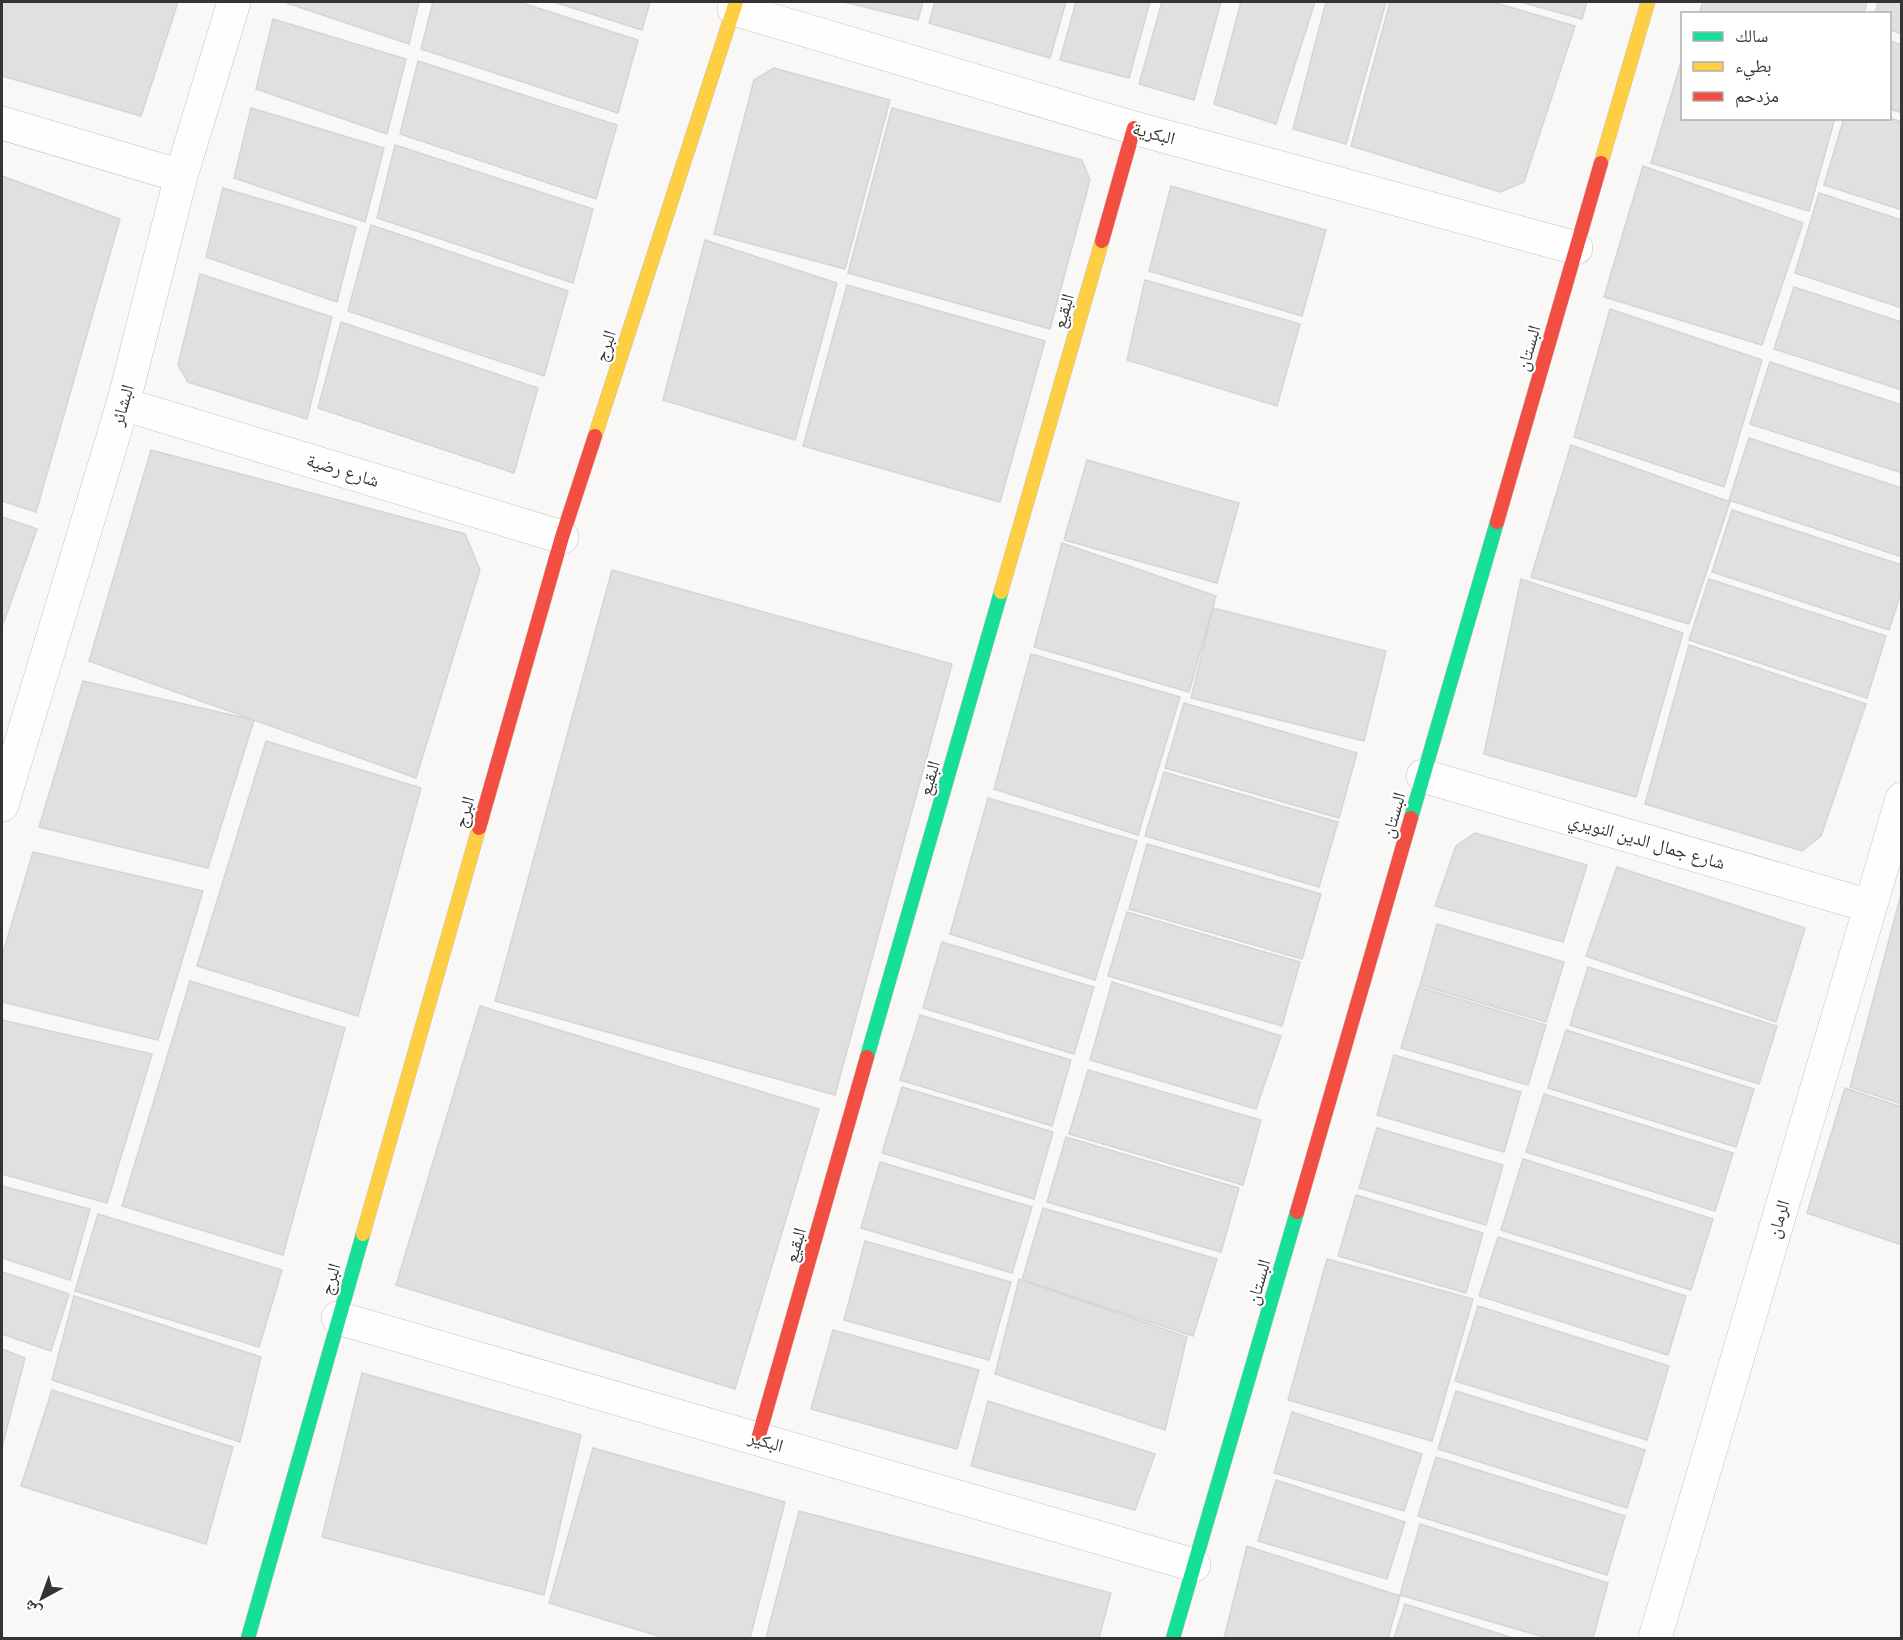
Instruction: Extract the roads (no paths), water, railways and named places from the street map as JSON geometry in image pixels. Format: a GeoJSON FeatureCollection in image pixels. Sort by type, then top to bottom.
{"type":"FeatureCollection","features":[{"type":"Feature","properties":{"kind":"street","name":"البشائر"},"geometry":{"type":"LineString","coordinates":[[2,805],[123,404],[181,176],[234,2]]}},
{"type":"Feature","properties":{"kind":"street","name":"البستان"},"geometry":{"type":"LineString","coordinates":[[1173,1638],[1648,2]]}},
{"type":"Feature","properties":{"kind":"street","name":"البكرية"},"geometry":{"type":"LineString","coordinates":[[735,5],[1134,128],[1576,248]]}},
{"type":"Feature","properties":{"kind":"street","name":"البرج"},"geometry":{"type":"LineString","coordinates":[[248,1638],[562,537],[735,5]]}},
{"type":"Feature","properties":{"kind":"street"},"geometry":{"type":"LineString","coordinates":[[2,123],[181,176]]}},
{"type":"Feature","properties":{"kind":"street","name":"البقيع"},"geometry":{"type":"LineString","coordinates":[[758,1439],[1134,128]]}},
{"type":"Feature","properties":{"kind":"street","name":"شارع رضية"},"geometry":{"type":"LineString","coordinates":[[123,404],[562,537]]}},
{"type":"Feature","properties":{"kind":"street","name":"شارع جمال الدين النويري"},"geometry":{"type":"LineString","coordinates":[[1423,776],[1870,906]]}},
{"type":"Feature","properties":{"kind":"street","name":"الرمان"},"geometry":{"type":"LineString","coordinates":[[1655,1638],[1902,798]]}},
{"type":"Feature","properties":{"kind":"street","name":"البكير"},"geometry":{"type":"LineString","coordinates":[[338,1318],[1194,1565]]}}]}
